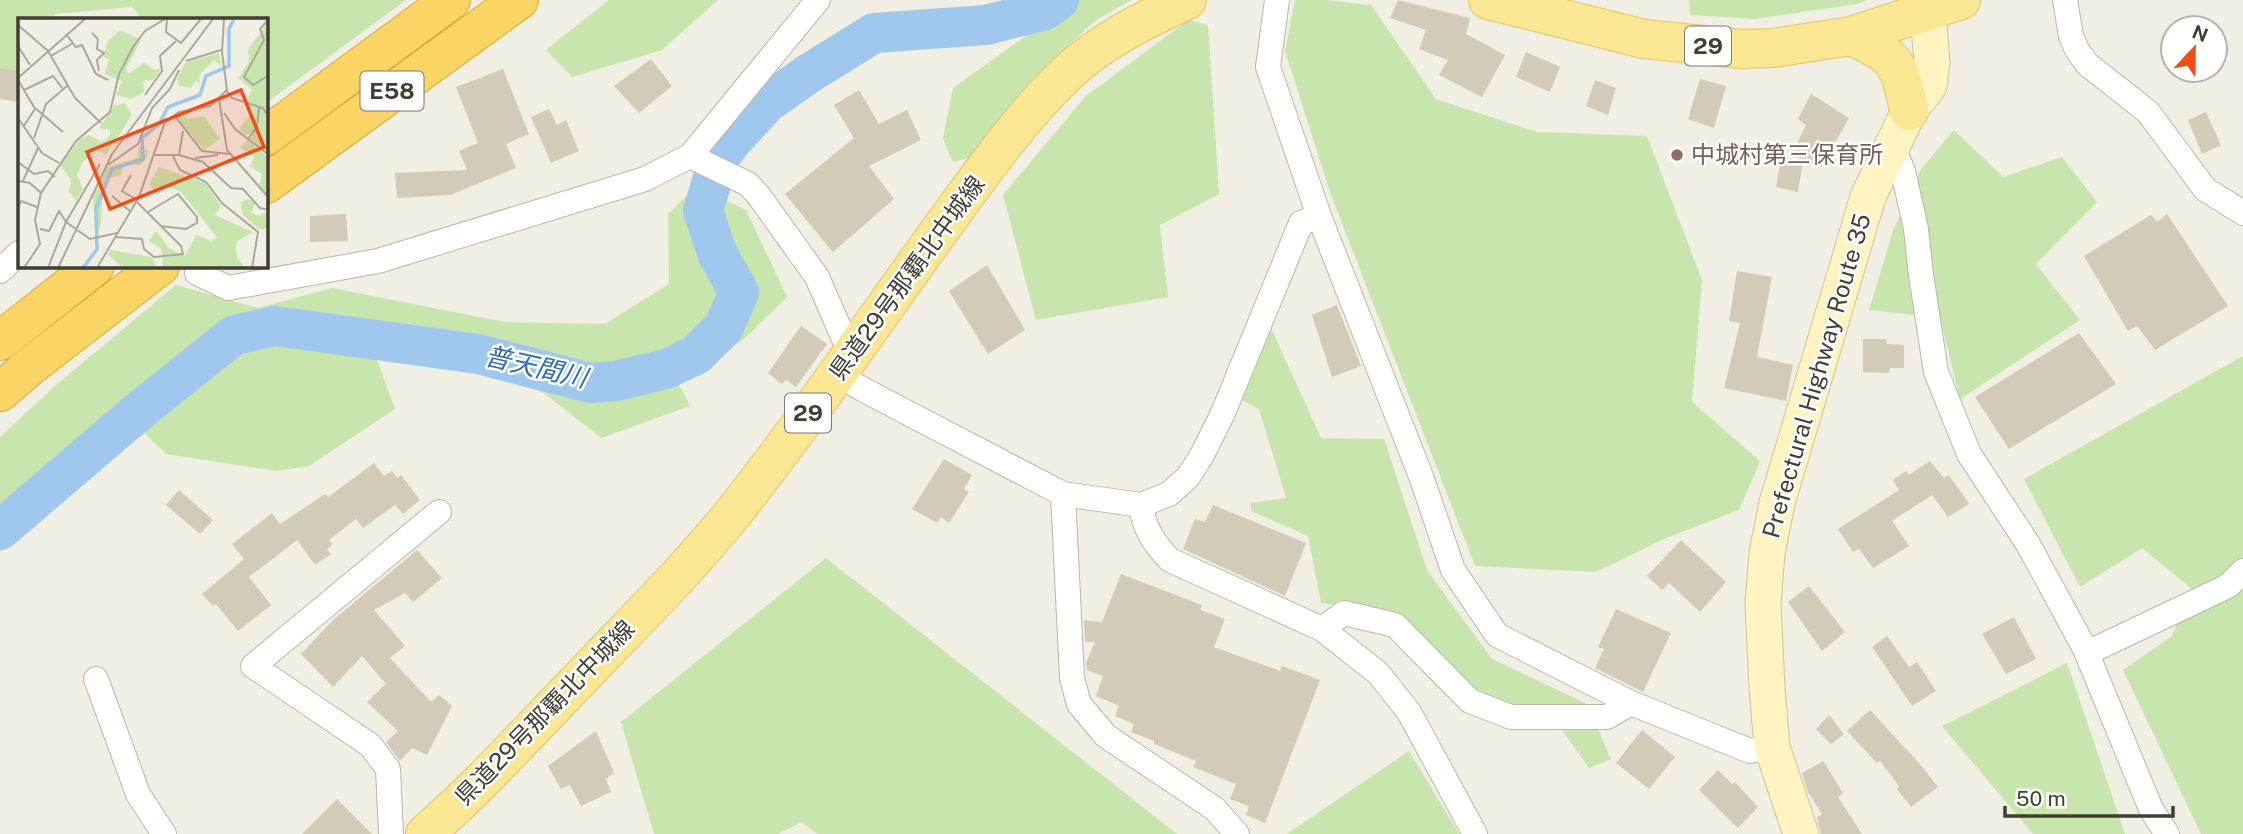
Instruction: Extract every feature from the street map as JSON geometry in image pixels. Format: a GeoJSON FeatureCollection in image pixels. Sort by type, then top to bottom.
{"type":"FeatureCollection","features":[{"type":"Feature","properties":{"kind":"highway","name":"E58"},"geometry":{"type":"LineString","coordinates":[[268,135],[451,0]]}},
{"type":"Feature","properties":{"kind":"highway","name":"E58"},"geometry":{"type":"LineString","coordinates":[[268,183],[519,0]]}},
{"type":"Feature","properties":{"kind":"highway"},"geometry":{"type":"LineString","coordinates":[[0,341],[92,268]]}},
{"type":"Feature","properties":{"kind":"highway"},"geometry":{"type":"LineString","coordinates":[[0,392],[29,367],[179,270]]}},
{"type":"Feature","properties":{"kind":"main road","name":"県道29号那覇北中城線"},"geometry":{"type":"LineString","coordinates":[[425,834],[501,762],[694,558],[734,512],[974,184],[1052,89],[1113,38],[1139,22],[1187,0]]}},
{"type":"Feature","properties":{"kind":"main road","name":"29"},"geometry":{"type":"LineString","coordinates":[[1488,0],[1609,32],[1676,44],[1741,49],[1773,48],[1851,36],[1945,6]]}},
{"type":"Feature","properties":{"kind":"main road","name":"Prefectural Highway Route 35"},"geometry":{"type":"LineString","coordinates":[[1801,834],[1772,747],[1763,604],[1770,541],[1777,503],[1868,197],[1909,111],[1929,86],[1945,6]]}},
{"type":"Feature","properties":{"kind":"main road"},"geometry":{"type":"LineString","coordinates":[[1851,36],[1876,47],[1894,61],[1904,85],[1909,111]]}},
{"type":"Feature","properties":{"kind":"street"},"geometry":{"type":"LineString","coordinates":[[179,270],[228,288],[378,261],[645,179],[691,156],[818,0]]}},
{"type":"Feature","properties":{"kind":"street"},"geometry":{"type":"LineString","coordinates":[[1277,0],[1268,67],[1319,216],[1422,479],[1453,570],[1497,635],[1632,703],[1750,751],[1772,747]]}},
{"type":"Feature","properties":{"kind":"street"},"geometry":{"type":"LineString","coordinates":[[2065,0],[2071,36],[2087,64],[2148,112],[2205,189],[2243,213]]}},
{"type":"Feature","properties":{"kind":"street"},"geometry":{"type":"LineString","coordinates":[[1893,146],[1903,171],[1916,229],[1936,372],[1969,454],[2028,544],[2087,653],[2151,809],[2167,834]]}},
{"type":"Feature","properties":{"kind":"street"},"geometry":{"type":"LineString","coordinates":[[691,156],[748,184],[817,277],[844,339],[845,363],[864,390],[1063,494],[1141,505],[1169,494],[1188,477],[1201,457],[1223,413],[1301,223],[1319,216]]}},
{"type":"Feature","properties":{"kind":"street"},"geometry":{"type":"LineString","coordinates":[[0,271],[18,254]]}},
{"type":"Feature","properties":{"kind":"street"},"geometry":{"type":"LineString","coordinates":[[1063,494],[1072,678],[1079,704],[1106,736],[1214,809],[1237,834]]}},
{"type":"Feature","properties":{"kind":"street"},"geometry":{"type":"LineString","coordinates":[[1141,505],[1148,531],[1158,549],[1170,560],[1322,629],[1378,673],[1409,712],[1475,834]]}},
{"type":"Feature","properties":{"kind":"street"},"geometry":{"type":"LineString","coordinates":[[391,834],[388,769],[370,744],[253,666],[439,512]]}},
{"type":"Feature","properties":{"kind":"street"},"geometry":{"type":"LineString","coordinates":[[2087,653],[2228,586],[2243,571]]}},
{"type":"Feature","properties":{"kind":"street"},"geometry":{"type":"LineString","coordinates":[[1322,629],[1344,613],[1395,625],[1470,701],[1511,717],[1607,717],[1632,703]]}},
{"type":"Feature","properties":{"kind":"street"},"geometry":{"type":"LineString","coordinates":[[96,679],[138,794],[164,834]]}},
{"type":"Feature","properties":{"kind":"green space"},"geometry":{"type":"Polygon","coordinates":[[[0,0],[406,0],[268,102],[268,18],[141,18],[132,7],[55,14],[55,18],[18,18],[18,88],[0,91],[0,0]]]}},
{"type":"Feature","properties":{"kind":"green space"},"geometry":{"type":"Polygon","coordinates":[[[609,0],[718,0],[662,50],[572,77],[546,50],[609,0]]]}},
{"type":"Feature","properties":{"kind":"green space"},"geometry":{"type":"Polygon","coordinates":[[[1076,0],[1132,0],[1096,20],[1035,76],[973,157],[953,162],[943,139],[953,88],[1076,0]]]}},
{"type":"Feature","properties":{"kind":"green space"},"geometry":{"type":"Polygon","coordinates":[[[1295,0],[1371,5],[1436,99],[1537,132],[1647,136],[1702,280],[1692,402],[1760,461],[1739,510],[1664,539],[1596,572],[1475,566],[1331,195],[1285,51],[1295,0]]]}},
{"type":"Feature","properties":{"kind":"green space"},"geometry":{"type":"Polygon","coordinates":[[[1689,0],[1868,0],[1857,4],[1755,19],[1690,15],[1689,0]]]}},
{"type":"Feature","properties":{"kind":"green space"},"geometry":{"type":"Polygon","coordinates":[[[1188,20],[1208,25],[1219,194],[1160,225],[1168,297],[1036,320],[1003,195],[1085,97],[1188,20]]]}},
{"type":"Feature","properties":{"kind":"green space"},"geometry":{"type":"Polygon","coordinates":[[[1954,130],[2003,177],[2062,157],[2097,202],[2036,264],[2080,320],[1960,399],[1940,318],[1869,310],[1893,231],[1921,169],[1954,130]]]}},
{"type":"Feature","properties":{"kind":"green space"},"geometry":{"type":"Polygon","coordinates":[[[695,187],[746,210],[787,297],[744,339],[679,385],[690,406],[601,438],[544,393],[397,332],[375,354],[395,409],[309,466],[276,471],[166,454],[138,427],[23,519],[0,553],[0,437],[56,385],[176,285],[258,308],[332,288],[505,322],[605,324],[669,284],[668,214],[695,187]]]}},
{"type":"Feature","properties":{"kind":"green space"},"geometry":{"type":"Polygon","coordinates":[[[1271,328],[1321,438],[1384,439],[1427,570],[1492,659],[1587,704],[1611,759],[1589,768],[1559,726],[1473,694],[1397,615],[1321,603],[1308,536],[1251,511],[1251,503],[1286,498],[1259,409],[1242,400],[1271,328]]]}},
{"type":"Feature","properties":{"kind":"green space"},"geometry":{"type":"Polygon","coordinates":[[[2243,356],[2243,834],[2201,834],[2123,670],[2172,636],[2192,589],[2142,548],[2080,587],[2024,479],[2243,356]]]}},
{"type":"Feature","properties":{"kind":"green space"},"geometry":{"type":"Polygon","coordinates":[[[826,558],[1177,834],[817,834],[802,822],[778,834],[654,834],[621,722],[826,558]]]}},
{"type":"Feature","properties":{"kind":"green space"},"geometry":{"type":"Polygon","coordinates":[[[2067,663],[2125,834],[2033,834],[1942,726],[2067,663]]]}},
{"type":"Feature","properties":{"kind":"green space"},"geometry":{"type":"Polygon","coordinates":[[[1409,751],[1459,834],[1287,834],[1409,751]]]}},
{"type":"Feature","properties":{"kind":"building"},"geometry":{"type":"Polygon","coordinates":[[[1398,0],[1470,18],[1466,34],[1505,55],[1482,97],[1439,75],[1448,60],[1419,49],[1426,30],[1390,18],[1398,0]]]}},
{"type":"Feature","properties":{"kind":"building"},"geometry":{"type":"Polygon","coordinates":[[[1526,52],[1560,67],[1550,92],[1516,77],[1526,52]]]}},
{"type":"Feature","properties":{"kind":"building"},"geometry":{"type":"Polygon","coordinates":[[[651,59],[672,86],[639,113],[614,86],[651,59]]]}},
{"type":"Feature","properties":{"kind":"building"},"geometry":{"type":"Polygon","coordinates":[[[0,68],[18,71],[18,102],[0,99],[0,68]]]}},
{"type":"Feature","properties":{"kind":"building"},"geometry":{"type":"Polygon","coordinates":[[[503,69],[529,134],[506,144],[516,168],[450,195],[397,198],[395,173],[467,170],[459,151],[478,143],[456,87],[503,69]]]}},
{"type":"Feature","properties":{"kind":"building"},"geometry":{"type":"Polygon","coordinates":[[[1700,79],[1726,86],[1714,128],[1688,119],[1700,79]]]}},
{"type":"Feature","properties":{"kind":"building"},"geometry":{"type":"Polygon","coordinates":[[[1595,80],[1616,88],[1608,115],[1586,106],[1595,80]]]}},
{"type":"Feature","properties":{"kind":"building"},"geometry":{"type":"Polygon","coordinates":[[[859,90],[879,124],[907,110],[921,140],[869,166],[894,199],[833,252],[785,194],[854,138],[834,105],[859,90]]]}},
{"type":"Feature","properties":{"kind":"building"},"geometry":{"type":"Polygon","coordinates":[[[1811,94],[1849,118],[1821,167],[1791,155],[1806,125],[1798,119],[1811,94]]]}},
{"type":"Feature","properties":{"kind":"building"},"geometry":{"type":"Polygon","coordinates":[[[549,109],[557,125],[566,120],[579,151],[551,163],[531,117],[549,109]]]}},
{"type":"Feature","properties":{"kind":"building"},"geometry":{"type":"Polygon","coordinates":[[[2206,112],[2221,145],[2202,154],[2188,120],[2206,112]]]}},
{"type":"Feature","properties":{"kind":"building"},"geometry":{"type":"Polygon","coordinates":[[[1781,157],[1803,161],[1798,192],[1776,187],[1781,157]]]}},
{"type":"Feature","properties":{"kind":"building"},"geometry":{"type":"Polygon","coordinates":[[[346,214],[348,241],[310,242],[310,216],[346,214]]]}},
{"type":"Feature","properties":{"kind":"building"},"geometry":{"type":"Polygon","coordinates":[[[2167,214],[2228,306],[2155,350],[2137,326],[2128,331],[2084,256],[2151,215],[2157,222],[2167,214]]]}},
{"type":"Feature","properties":{"kind":"building"},"geometry":{"type":"Polygon","coordinates":[[[987,265],[1025,330],[988,354],[949,291],[987,265]]]}},
{"type":"Feature","properties":{"kind":"building"},"geometry":{"type":"Polygon","coordinates":[[[1737,271],[1772,277],[1757,357],[1793,365],[1786,401],[1724,388],[1740,323],[1729,321],[1737,271]]]}},
{"type":"Feature","properties":{"kind":"building"},"geometry":{"type":"Polygon","coordinates":[[[1337,305],[1361,366],[1332,377],[1312,315],[1337,305]]]}},
{"type":"Feature","properties":{"kind":"building"},"geometry":{"type":"Polygon","coordinates":[[[801,326],[827,344],[796,387],[786,380],[782,384],[768,373],[801,326]]]}},
{"type":"Feature","properties":{"kind":"building"},"geometry":{"type":"Polygon","coordinates":[[[2079,333],[2116,384],[2009,449],[1975,397],[2079,333]]]}},
{"type":"Feature","properties":{"kind":"building"},"geometry":{"type":"Polygon","coordinates":[[[1863,339],[1886,339],[1887,344],[1904,345],[1904,368],[1890,368],[1889,373],[1863,372],[1863,339]]]}},
{"type":"Feature","properties":{"kind":"building"},"geometry":{"type":"Polygon","coordinates":[[[944,459],[972,475],[964,489],[969,492],[949,523],[941,517],[937,523],[912,509],[944,459]]]}},
{"type":"Feature","properties":{"kind":"building"},"geometry":{"type":"Polygon","coordinates":[[[1930,461],[1944,478],[1949,475],[1969,504],[1948,517],[1932,495],[1892,521],[1909,546],[1873,568],[1859,549],[1853,552],[1838,529],[1899,490],[1893,480],[1906,471],[1909,475],[1930,461]]]}},
{"type":"Feature","properties":{"kind":"building"},"geometry":{"type":"Polygon","coordinates":[[[374,463],[384,476],[392,471],[397,478],[401,475],[420,500],[403,514],[395,505],[363,528],[356,519],[329,540],[333,544],[327,549],[331,554],[315,565],[297,540],[249,577],[271,605],[238,631],[216,604],[213,606],[202,594],[244,559],[232,544],[272,513],[280,524],[325,494],[328,497],[374,463]]]}},
{"type":"Feature","properties":{"kind":"building"},"geometry":{"type":"Polygon","coordinates":[[[179,490],[213,520],[200,534],[166,505],[179,490]]]}},
{"type":"Feature","properties":{"kind":"building"},"geometry":{"type":"Polygon","coordinates":[[[1213,505],[1306,543],[1285,596],[1183,549],[1195,519],[1205,522],[1213,505]]]}},
{"type":"Feature","properties":{"kind":"building"},"geometry":{"type":"Polygon","coordinates":[[[1681,540],[1726,582],[1700,612],[1669,583],[1662,590],[1647,576],[1681,540]]]}},
{"type":"Feature","properties":{"kind":"building"},"geometry":{"type":"Polygon","coordinates":[[[417,550],[442,578],[413,602],[405,593],[374,610],[405,646],[390,658],[431,702],[439,695],[452,706],[427,755],[412,748],[400,761],[386,742],[398,731],[367,702],[386,684],[362,656],[333,687],[301,654],[334,619],[417,550]]]}},
{"type":"Feature","properties":{"kind":"building"},"geometry":{"type":"Polygon","coordinates":[[[1121,574],[1202,605],[1200,610],[1225,619],[1214,647],[1280,671],[1282,666],[1320,680],[1265,823],[1246,815],[1249,806],[1230,799],[1236,784],[1193,767],[1196,761],[1131,732],[1134,724],[1115,716],[1119,706],[1096,696],[1103,676],[1087,670],[1086,663],[1095,642],[1085,642],[1084,620],[1102,622],[1121,574]]]}},
{"type":"Feature","properties":{"kind":"building"},"geometry":{"type":"Polygon","coordinates":[[[1809,586],[1845,632],[1822,651],[1788,602],[1809,586]]]}},
{"type":"Feature","properties":{"kind":"building"},"geometry":{"type":"Polygon","coordinates":[[[1616,609],[1671,633],[1643,692],[1595,668],[1604,649],[1598,647],[1616,609]]]}},
{"type":"Feature","properties":{"kind":"building"},"geometry":{"type":"Polygon","coordinates":[[[2014,617],[2036,659],[2006,674],[1982,634],[2014,617]]]}},
{"type":"Feature","properties":{"kind":"building"},"geometry":{"type":"Polygon","coordinates":[[[1887,636],[1909,667],[1917,662],[1936,691],[1912,706],[1872,647],[1887,636]]]}},
{"type":"Feature","properties":{"kind":"building"},"geometry":{"type":"Polygon","coordinates":[[[1870,710],[1938,787],[1911,807],[1880,761],[1877,763],[1847,731],[1870,710]]]}},
{"type":"Feature","properties":{"kind":"building"},"geometry":{"type":"Polygon","coordinates":[[[1829,715],[1844,734],[1831,744],[1816,729],[1829,715]]]}},
{"type":"Feature","properties":{"kind":"building"},"geometry":{"type":"Polygon","coordinates":[[[1642,730],[1675,757],[1649,789],[1616,763],[1642,730]]]}},
{"type":"Feature","properties":{"kind":"building"},"geometry":{"type":"Polygon","coordinates":[[[596,731],[614,773],[606,779],[611,792],[581,806],[570,785],[561,789],[548,766],[596,731]]]}},
{"type":"Feature","properties":{"kind":"building"},"geometry":{"type":"Polygon","coordinates":[[[1823,761],[1843,793],[1838,797],[1862,834],[1821,834],[1817,817],[1822,814],[1808,792],[1802,773],[1823,761]]]}},
{"type":"Feature","properties":{"kind":"building"},"geometry":{"type":"Polygon","coordinates":[[[1718,770],[1732,784],[1735,782],[1758,807],[1738,828],[1699,790],[1718,770]]]}},
{"type":"Feature","properties":{"kind":"building"},"geometry":{"type":"Polygon","coordinates":[[[337,799],[372,834],[302,834],[337,799]]]}},
{"type":"Feature","properties":{"kind":"waterway","name":"普天間川"},"geometry":{"type":"LineString","coordinates":[[0,530],[139,411],[234,335],[275,326],[478,354],[590,383],[616,381],[666,369],[696,355],[724,327],[739,292],[717,253],[703,211],[719,158],[767,103],[874,33],[986,25],[1045,10],[1059,0]]}},
{"type":"Feature","properties":{"kind":"place","name":"中城村第三保育所"},"geometry":{"type":"Point","coordinates":[1677,155]}}]}
